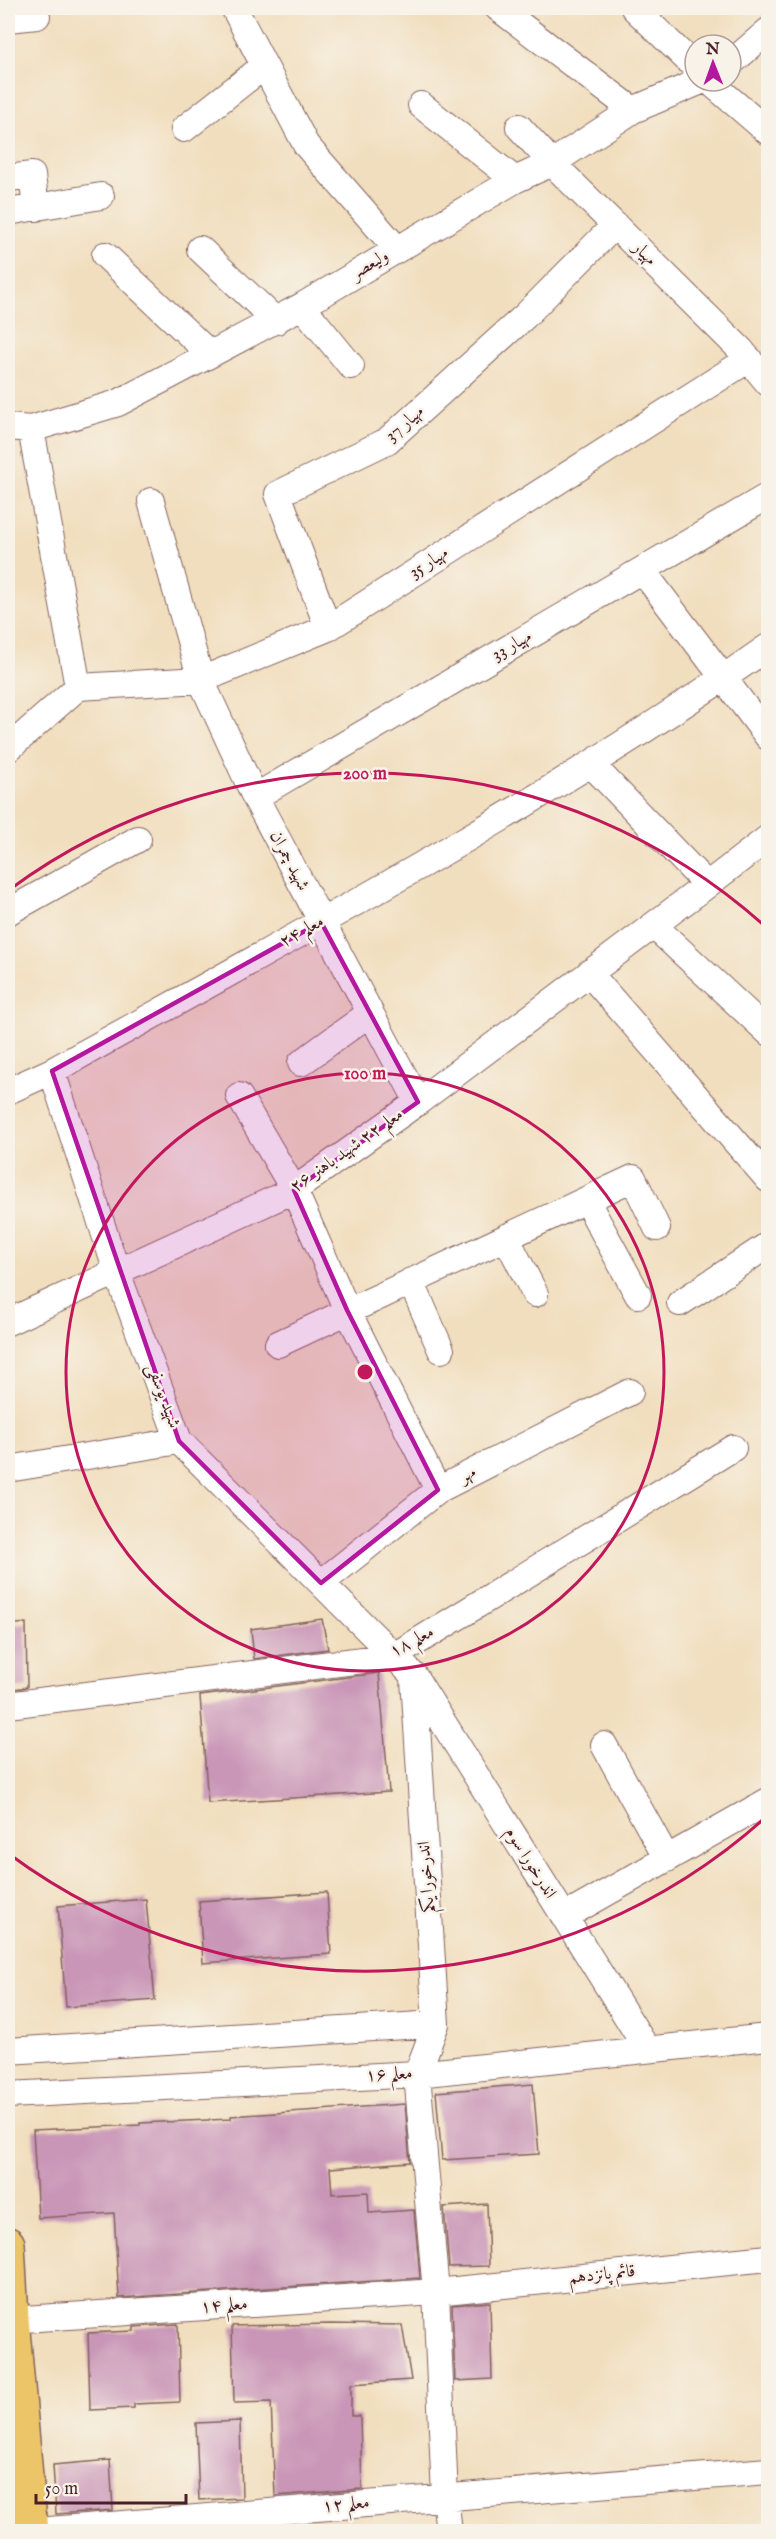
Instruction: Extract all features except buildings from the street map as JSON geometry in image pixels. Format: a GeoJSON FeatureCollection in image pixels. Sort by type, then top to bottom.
{"type":"FeatureCollection","features":[{"type":"Feature","properties":{"kind":"main road"},"geometry":{"type":"LineString","coordinates":[[8,2244],[10,2320],[31,2531]]}},
{"type":"Feature","properties":{"kind":"street"},"geometry":{"type":"LineString","coordinates":[[234,8],[306,145],[397,249]]}},
{"type":"Feature","properties":{"kind":"street"},"geometry":{"type":"LineString","coordinates":[[498,8],[633,110]]}},
{"type":"Feature","properties":{"kind":"street"},"geometry":{"type":"LineString","coordinates":[[634,8],[683,56]]}},
{"type":"Feature","properties":{"kind":"street"},"geometry":{"type":"LineString","coordinates":[[8,19],[37,16]]}},
{"type":"Feature","properties":{"kind":"street"},"geometry":{"type":"LineString","coordinates":[[743,53],[768,31]]}},
{"type":"Feature","properties":{"kind":"street"},"geometry":{"type":"LineString","coordinates":[[183,129],[264,66]]}},
{"type":"Feature","properties":{"kind":"street","name":"ولیعصر"},"geometry":{"type":"LineString","coordinates":[[19,428],[118,403],[276,321],[514,180],[552,163],[633,110],[683,89]]}},
{"type":"Feature","properties":{"kind":"street"},"geometry":{"type":"LineString","coordinates":[[723,93],[768,132]]}},
{"type":"Feature","properties":{"kind":"street"},"geometry":{"type":"LineString","coordinates":[[421,105],[514,180]]}},
{"type":"Feature","properties":{"kind":"street","name":"مهیار"},"geometry":{"type":"LineString","coordinates":[[519,127],[552,163],[749,359],[768,383]]}},
{"type":"Feature","properties":{"kind":"street"},"geometry":{"type":"LineString","coordinates":[[8,178],[32,175],[36,208]]}},
{"type":"Feature","properties":{"kind":"street"},"geometry":{"type":"LineString","coordinates":[[8,213],[100,196]]}},
{"type":"Feature","properties":{"kind":"street","name":"مهیار 37"},"geometry":{"type":"LineString","coordinates":[[328,627],[278,494],[387,441],[525,316],[615,225]]}},
{"type":"Feature","properties":{"kind":"street"},"geometry":{"type":"LineString","coordinates":[[200,249],[276,321]]}},
{"type":"Feature","properties":{"kind":"street"},"geometry":{"type":"LineString","coordinates":[[105,255],[210,354]]}},
{"type":"Feature","properties":{"kind":"street"},"geometry":{"type":"LineString","coordinates":[[302,306],[351,366]]}},
{"type":"Feature","properties":{"kind":"street","name":"مهیار 35"},"geometry":{"type":"LineString","coordinates":[[78,687],[201,680],[328,627],[749,359]]}},
{"type":"Feature","properties":{"kind":"street"},"geometry":{"type":"LineString","coordinates":[[8,749],[78,687],[19,428]]}},
{"type":"Feature","properties":{"kind":"street","name":"مهیار 33"},"geometry":{"type":"LineString","coordinates":[[255,796],[768,496]]}},
{"type":"Feature","properties":{"kind":"street","name":"شهید چمران"},"geometry":{"type":"LineString","coordinates":[[151,501],[201,680],[255,796],[418,1102]]}},
{"type":"Feature","properties":{"kind":"street"},"geometry":{"type":"LineString","coordinates":[[642,570],[768,736]]}},
{"type":"Feature","properties":{"kind":"street","name":"معلم ۲۴"},"geometry":{"type":"LineString","coordinates":[[8,1091],[52,1071],[321,922],[591,764],[768,647]]}},
{"type":"Feature","properties":{"kind":"street"},"geometry":{"type":"LineString","coordinates":[[591,764],[707,885]]}},
{"type":"Feature","properties":{"kind":"street","name":"معلم ۲۲ شهید باهنر ۲۶"},"geometry":{"type":"LineString","coordinates":[[8,1322],[294,1190],[418,1102],[768,838]]}},
{"type":"Feature","properties":{"kind":"street"},"geometry":{"type":"LineString","coordinates":[[8,912],[138,839]]}},
{"type":"Feature","properties":{"kind":"street"},"geometry":{"type":"LineString","coordinates":[[654,926],[768,1032]]}},
{"type":"Feature","properties":{"kind":"street"},"geometry":{"type":"LineString","coordinates":[[589,973],[768,1179]]}},
{"type":"Feature","properties":{"kind":"street"},"geometry":{"type":"LineString","coordinates":[[301,1063],[370,1012]]}},
{"type":"Feature","properties":{"kind":"street","name":"شهید یوسفی"},"geometry":{"type":"LineString","coordinates":[[52,1071],[117,1272],[179,1441],[414,1676]]}},
{"type":"Feature","properties":{"kind":"street"},"geometry":{"type":"LineString","coordinates":[[239,1096],[294,1190],[347,1310],[438,1490]]}},
{"type":"Feature","properties":{"kind":"street"},"geometry":{"type":"LineString","coordinates":[[278,1344],[633,1178],[657,1228]]}},
{"type":"Feature","properties":{"kind":"street"},"geometry":{"type":"LineString","coordinates":[[586,1200],[638,1295]]}},
{"type":"Feature","properties":{"kind":"street"},"geometry":{"type":"LineString","coordinates":[[506,1237],[535,1294]]}},
{"type":"Feature","properties":{"kind":"street"},"geometry":{"type":"LineString","coordinates":[[680,1303],[768,1245]]}},
{"type":"Feature","properties":{"kind":"street"},"geometry":{"type":"LineString","coordinates":[[411,1281],[441,1350]]}},
{"type":"Feature","properties":{"kind":"street","name":"مهر"},"geometry":{"type":"LineString","coordinates":[[321,1583],[438,1490],[630,1392]]}},
{"type":"Feature","properties":{"kind":"street"},"geometry":{"type":"LineString","coordinates":[[8,1469],[179,1441]]}},
{"type":"Feature","properties":{"kind":"street","name":"معلم ۱۸"},"geometry":{"type":"LineString","coordinates":[[8,1705],[394,1656],[733,1448]]}},
{"type":"Feature","properties":{"kind":"street","name":"اندرخورا سوم"},"geometry":{"type":"LineString","coordinates":[[414,1676],[646,2049]]}},
{"type":"Feature","properties":{"kind":"street","name":"اندرخورا یکم"},"geometry":{"type":"LineString","coordinates":[[414,1676],[436,2024],[417,2074]]}},
{"type":"Feature","properties":{"kind":"street"},"geometry":{"type":"LineString","coordinates":[[604,1745],[667,1859]]}},
{"type":"Feature","properties":{"kind":"street"},"geometry":{"type":"LineString","coordinates":[[564,1917],[768,1801]]}},
{"type":"Feature","properties":{"kind":"street"},"geometry":{"type":"LineString","coordinates":[[8,2051],[436,2024]]}},
{"type":"Feature","properties":{"kind":"street","name":"معلم ۱۶"},"geometry":{"type":"LineString","coordinates":[[8,2095],[417,2074],[768,2037]]}},
{"type":"Feature","properties":{"kind":"street"},"geometry":{"type":"LineString","coordinates":[[417,2074],[436,2292],[445,2497],[449,2532]]}},
{"type":"Feature","properties":{"kind":"street","name":"قائم پانزدهم"},"geometry":{"type":"LineString","coordinates":[[436,2292],[768,2258]]}},
{"type":"Feature","properties":{"kind":"street","name":"معلم ۱۴"},"geometry":{"type":"LineString","coordinates":[[10,2320],[436,2292]]}},
{"type":"Feature","properties":{"kind":"street","name":"معلم ١٢"},"geometry":{"type":"LineString","coordinates":[[25,2532],[768,2472]]}},
{"type":"Feature","properties":{"kind":"highlighted area"},"geometry":{"type":"Polygon","coordinates":[[[321,922],[418,1102],[294,1190],[347,1310],[438,1490],[321,1583],[179,1441],[52,1071],[321,922]]]}}]}
